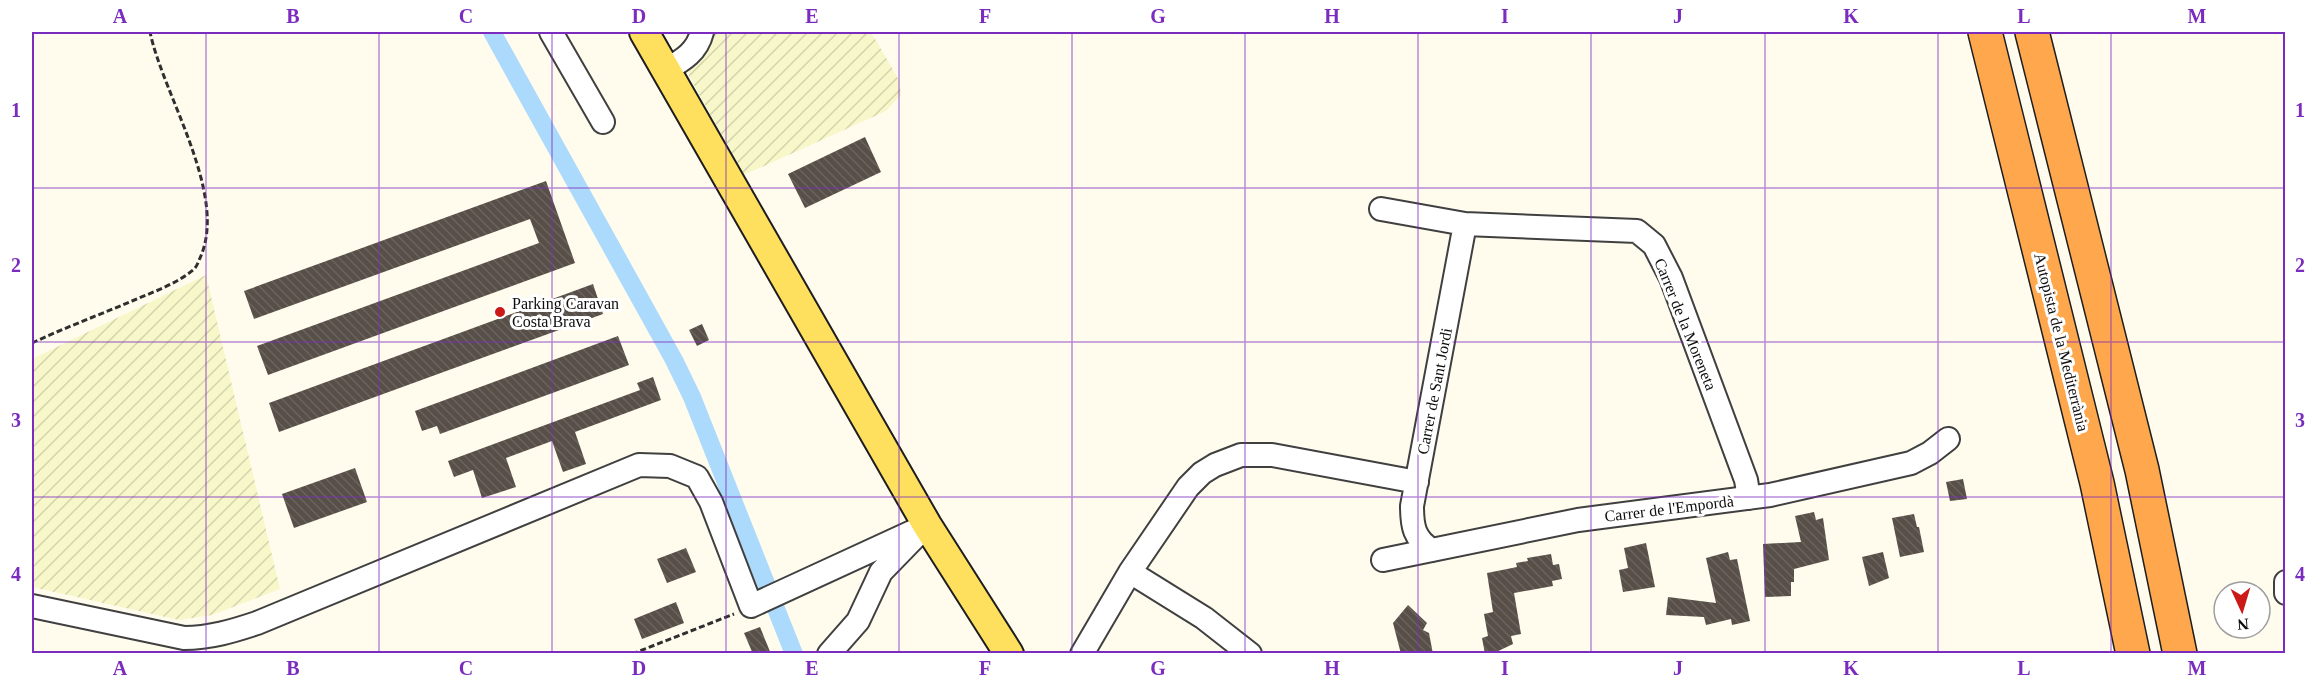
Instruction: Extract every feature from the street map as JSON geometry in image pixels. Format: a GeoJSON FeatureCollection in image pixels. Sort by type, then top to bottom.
{"type":"FeatureCollection","features":[{"type":"Feature","properties":{"kind":"highway","name":"Autopista de la Mediterrània"},"geometry":{"type":"LineString","coordinates":[[1985,32],[2097,483],[2133,654]]}},
{"type":"Feature","properties":{"kind":"highway"},"geometry":{"type":"LineString","coordinates":[[2032,32],[2142,470],[2180,654]]}},
{"type":"Feature","properties":{"kind":"main road"},"geometry":{"type":"LineString","coordinates":[[644,32],[927,525],[1009,654]]}},
{"type":"Feature","properties":{"kind":"street"},"geometry":{"type":"LineString","coordinates":[[550,32],[603,122]]}},
{"type":"Feature","properties":{"kind":"street"},"geometry":{"type":"LineString","coordinates":[[666,70],[692,53],[700,42],[702,32]]}},
{"type":"Feature","properties":{"kind":"street","name":"Carrer de la Moreneta"},"geometry":{"type":"LineString","coordinates":[[1382,209],[1465,224],[1637,231],[1654,245],[1675,289],[1746,480],[1749,498]]}},
{"type":"Feature","properties":{"kind":"street","name":"Carrer de Sant Jordi"},"geometry":{"type":"LineString","coordinates":[[1432,550],[1417,538],[1412,524],[1412,506],[1465,224]]}},
{"type":"Feature","properties":{"kind":"street","name":"Carrer de l'Empordà"},"geometry":{"type":"LineString","coordinates":[[1383,560],[1578,520],[1749,498],[1911,463],[1930,453],[1947,439]]}},
{"type":"Feature","properties":{"kind":"street"},"geometry":{"type":"LineString","coordinates":[[1082,654],[1130,572],[1188,487],[1202,472],[1241,455],[1272,455],[1417,482]]}},
{"type":"Feature","properties":{"kind":"street"},"geometry":{"type":"LineString","coordinates":[[32,606],[176,636],[201,638],[225,633],[257,623],[639,465],[670,466],[697,477],[711,502],[752,606],[927,525]]}},
{"type":"Feature","properties":{"kind":"street"},"geometry":{"type":"LineString","coordinates":[[829,654],[858,621],[881,572],[927,525]]}},
{"type":"Feature","properties":{"kind":"street"},"geometry":{"type":"LineString","coordinates":[[1130,572],[1204,618],[1250,654]]}},
{"type":"Feature","properties":{"kind":"street"},"geometry":{"type":"LineString","coordinates":[[2286,582],[2286,592]]}},
{"type":"Feature","properties":{"kind":"path"},"geometry":{"type":"LineString","coordinates":[[32,343],[160,289],[195,269],[206,245],[207,209],[198,174],[183,123],[158,63],[150,32]]}},
{"type":"Feature","properties":{"kind":"path"},"geometry":{"type":"LineString","coordinates":[[632,654],[716,623],[752,606]]}},
{"type":"Feature","properties":{"kind":"green space"},"geometry":{"type":"Polygon","coordinates":[[[710,32],[871,32],[899,80],[901,95],[886,111],[744,175],[689,76],[689,69],[694,64],[710,32]]]}},
{"type":"Feature","properties":{"kind":"green space"},"geometry":{"type":"Polygon","coordinates":[[[206,275],[280,589],[212,615],[179,620],[32,587],[32,359],[206,275]]]}},
{"type":"Feature","properties":{"kind":"building"},"geometry":{"type":"Polygon","coordinates":[[[865,137],[881,172],[805,208],[788,174],[865,137]]]}},
{"type":"Feature","properties":{"kind":"building"},"geometry":{"type":"Polygon","coordinates":[[[546,181],[575,263],[268,375],[257,346],[539,243],[530,219],[254,319],[244,291],[546,181]]]}},
{"type":"Feature","properties":{"kind":"building"},"geometry":{"type":"Polygon","coordinates":[[[593,284],[603,314],[279,432],[269,403],[593,284]]]}},
{"type":"Feature","properties":{"kind":"building"},"geometry":{"type":"Polygon","coordinates":[[[702,324],[709,340],[697,346],[689,330],[702,324]]]}},
{"type":"Feature","properties":{"kind":"building"},"geometry":{"type":"Polygon","coordinates":[[[618,336],[629,365],[440,434],[437,426],[422,431],[415,411],[618,336]]]}},
{"type":"Feature","properties":{"kind":"building"},"geometry":{"type":"Polygon","coordinates":[[[653,377],[661,400],[575,432],[586,464],[563,472],[552,441],[506,458],[516,487],[482,498],[473,470],[454,477],[448,461],[640,390],[637,383],[653,377]]]}},
{"type":"Feature","properties":{"kind":"building"},"geometry":{"type":"Polygon","coordinates":[[[355,468],[367,502],[294,528],[282,494],[355,468]]]}},
{"type":"Feature","properties":{"kind":"building"},"geometry":{"type":"Polygon","coordinates":[[[1963,479],[1967,499],[1950,501],[1946,482],[1963,479]]]}},
{"type":"Feature","properties":{"kind":"building"},"geometry":{"type":"Polygon","coordinates":[[[1814,512],[1816,520],[1823,518],[1829,560],[1794,569],[1791,596],[1765,597],[1763,544],[1801,542],[1795,516],[1814,512]]]}},
{"type":"Feature","properties":{"kind":"building"},"geometry":{"type":"Polygon","coordinates":[[[1914,514],[1924,552],[1900,557],[1892,518],[1914,514]]]}},
{"type":"Feature","properties":{"kind":"building"},"geometry":{"type":"Polygon","coordinates":[[[1646,543],[1655,587],[1623,592],[1619,570],[1628,568],[1624,548],[1646,543]]]}},
{"type":"Feature","properties":{"kind":"building"},"geometry":{"type":"Polygon","coordinates":[[[686,548],[696,572],[667,583],[657,559],[686,548]]]}},
{"type":"Feature","properties":{"kind":"building"},"geometry":{"type":"Polygon","coordinates":[[[1728,552],[1730,560],[1737,559],[1750,621],[1732,625],[1731,619],[1706,625],[1704,617],[1666,615],[1668,597],[1716,603],[1706,558],[1728,552]]]}},
{"type":"Feature","properties":{"kind":"building"},"geometry":{"type":"Polygon","coordinates":[[[1883,552],[1889,578],[1869,586],[1862,557],[1883,552]]]}},
{"type":"Feature","properties":{"kind":"building"},"geometry":{"type":"Polygon","coordinates":[[[1551,554],[1553,565],[1559,564],[1562,579],[1552,581],[1553,586],[1514,593],[1521,634],[1511,636],[1513,644],[1492,654],[1485,654],[1482,638],[1488,636],[1484,614],[1493,612],[1487,573],[1517,567],[1516,563],[1528,561],[1527,558],[1551,554]]]}},
{"type":"Feature","properties":{"kind":"building"},"geometry":{"type":"Polygon","coordinates":[[[676,602],[684,623],[642,639],[634,619],[676,602]]]}},
{"type":"Feature","properties":{"kind":"building"},"geometry":{"type":"Polygon","coordinates":[[[1408,605],[1427,623],[1423,630],[1429,633],[1433,654],[1401,654],[1393,623],[1408,605]]]}},
{"type":"Feature","properties":{"kind":"building"},"geometry":{"type":"Polygon","coordinates":[[[760,627],[771,654],[753,654],[744,633],[760,627]]]}},
{"type":"Feature","properties":{"kind":"waterway"},"geometry":{"type":"LineString","coordinates":[[492,32],[674,360],[692,397],[794,654]]}},
{"type":"Feature","properties":{"kind":"place","name":"Parking Caravan Costa Brava"},"geometry":{"type":"Point","coordinates":[500,312]}}]}
